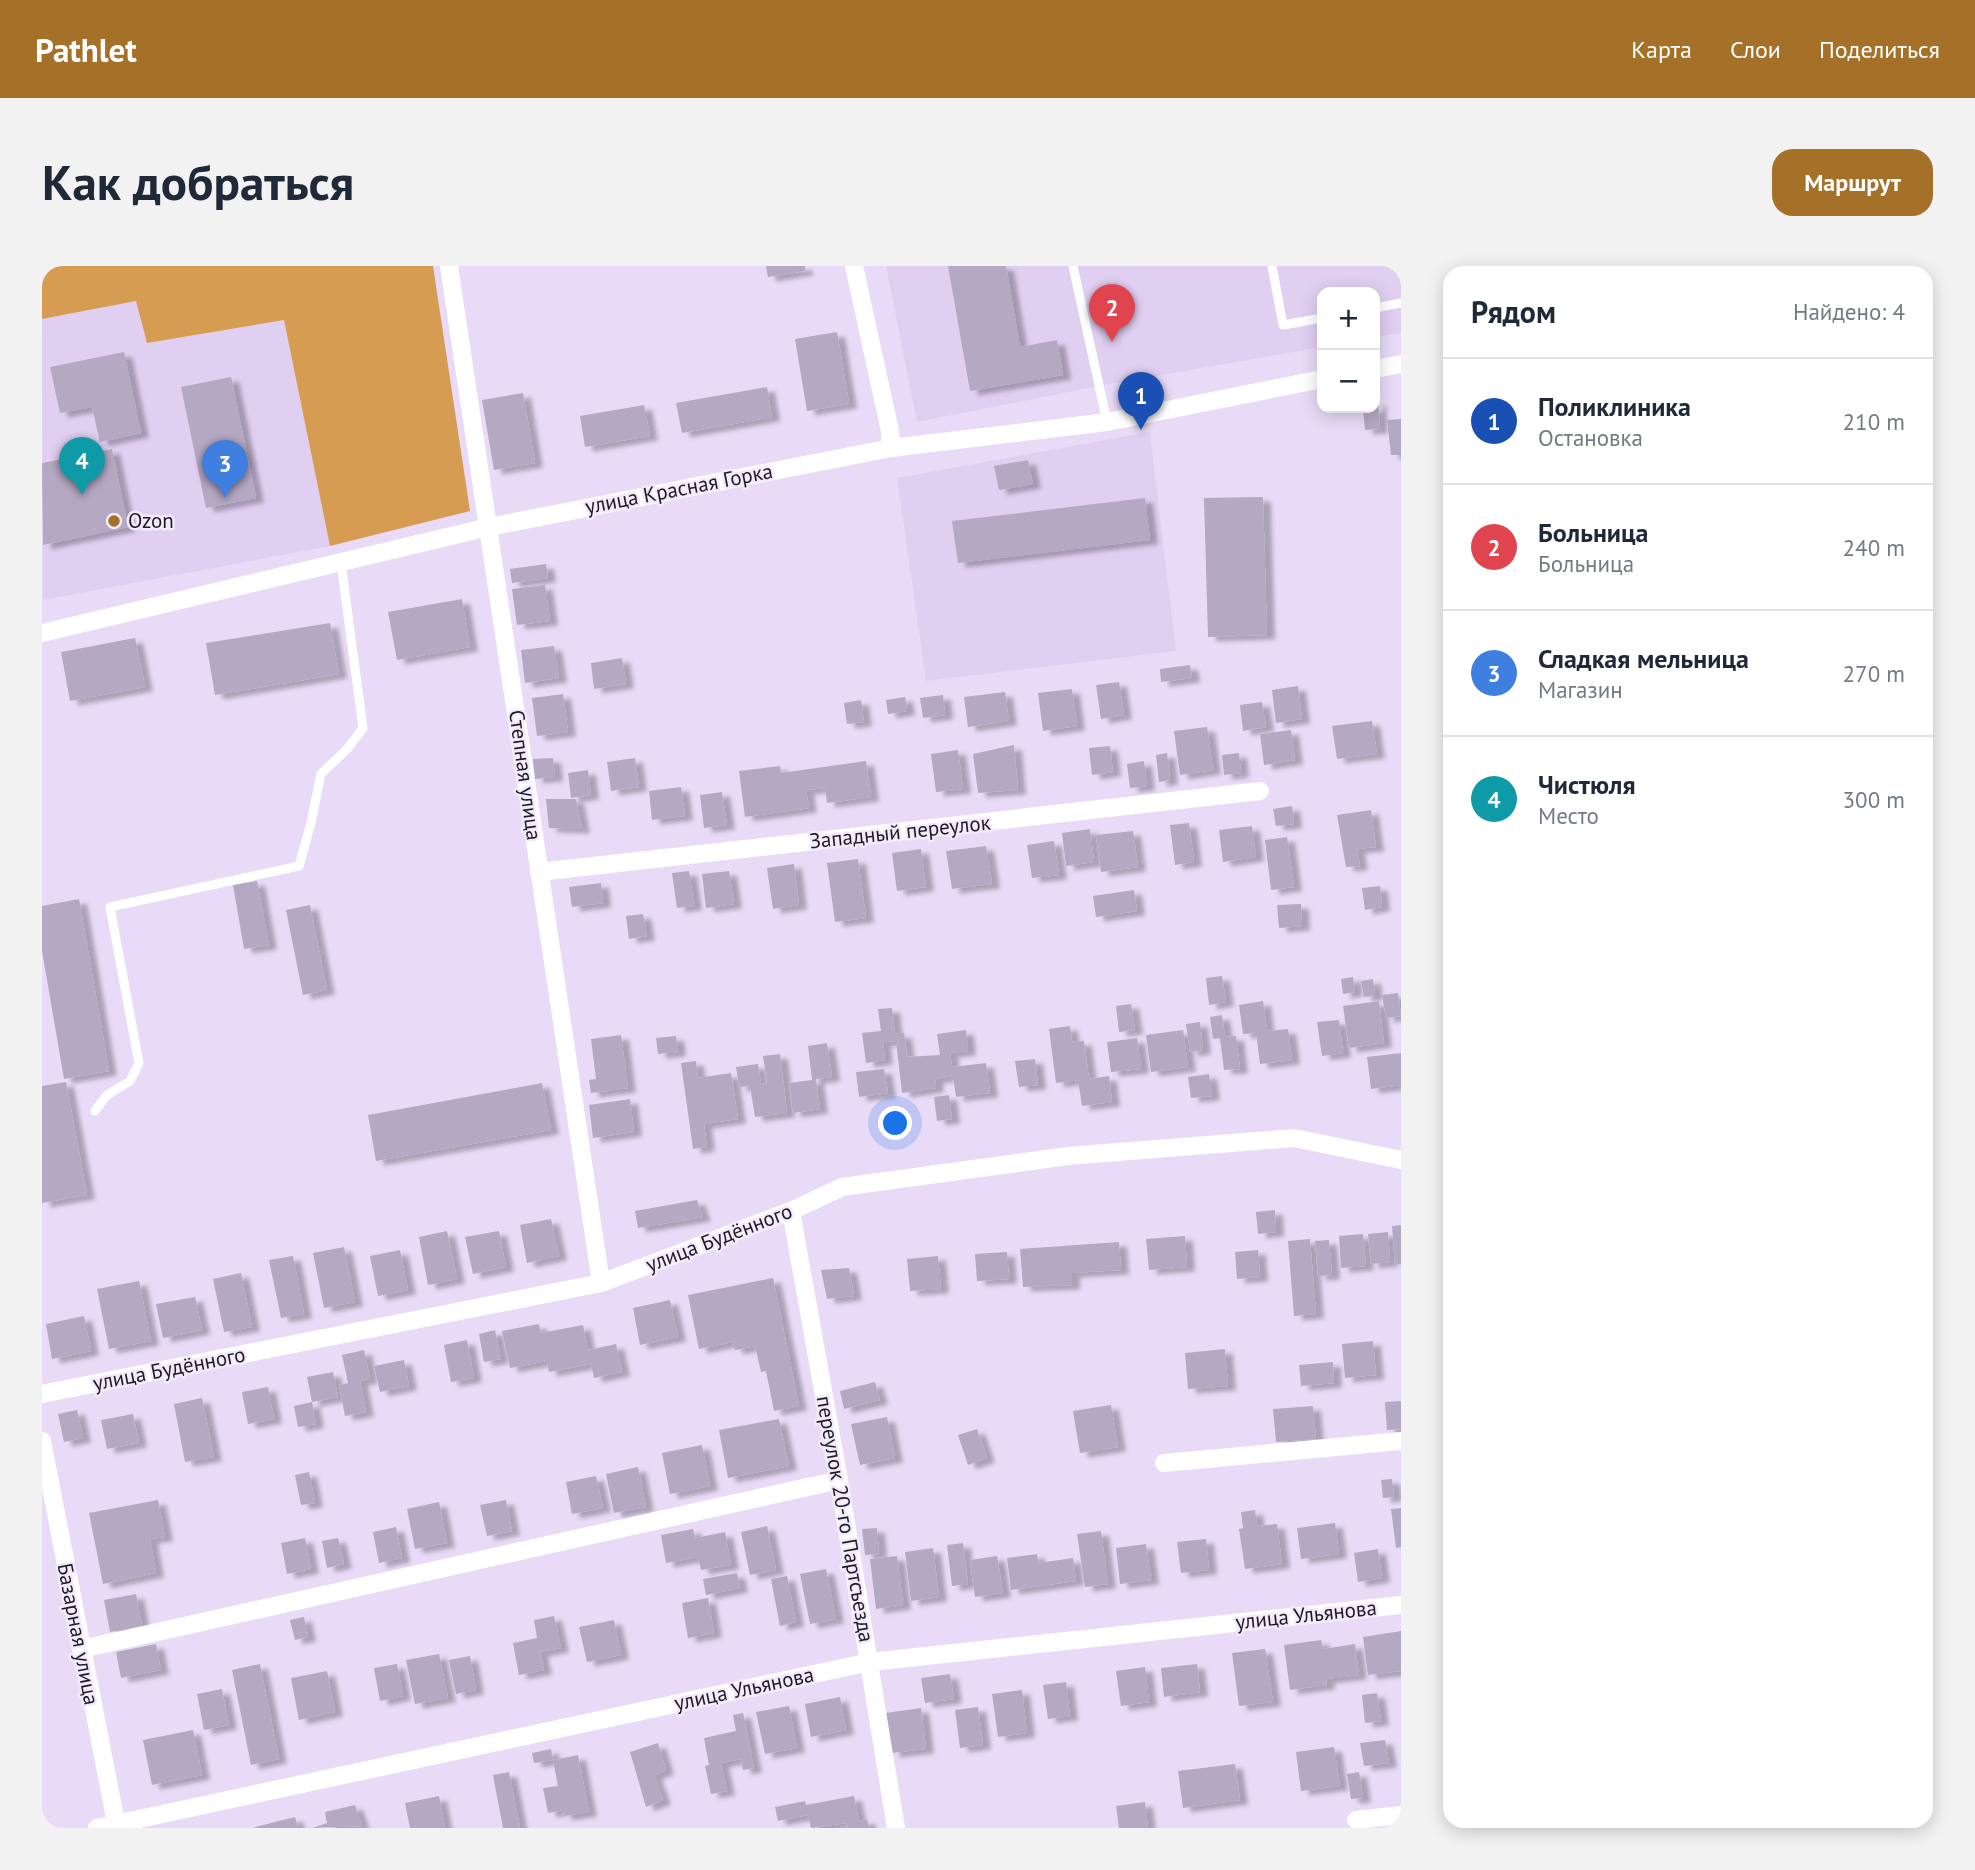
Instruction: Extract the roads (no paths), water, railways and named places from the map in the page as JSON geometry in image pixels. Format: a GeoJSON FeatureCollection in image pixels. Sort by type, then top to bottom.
{"type":"FeatureCollection","features":[{"type":"Feature","properties":{"kind":"street","name":"Степная улица"},"geometry":{"type":"LineString","coordinates":[[449,266],[601,1283]]}},
{"type":"Feature","properties":{"kind":"street"},"geometry":{"type":"LineString","coordinates":[[854,266],[890,431],[891,448]]}},
{"type":"Feature","properties":{"kind":"street"},"geometry":{"type":"LineString","coordinates":[[1380,368],[1401,364]]}},
{"type":"Feature","properties":{"kind":"street","name":"улица Красная Горка"},"geometry":{"type":"LineString","coordinates":[[42,633],[489,527],[891,448],[1107,422],[1317,380]]}},
{"type":"Feature","properties":{"kind":"street","name":"Западный переулок"},"geometry":{"type":"LineString","coordinates":[[539,872],[1261,791]]}},
{"type":"Feature","properties":{"kind":"street","name":"улица Будённого"},"geometry":{"type":"LineString","coordinates":[[42,1394],[601,1283],[791,1211],[842,1187],[1095,1154],[1294,1138],[1401,1160]]}},
{"type":"Feature","properties":{"kind":"street","name":"переулок 20-го Партсъезда"},"geometry":{"type":"LineString","coordinates":[[791,1211],[870,1662],[896,1828]]}},
{"type":"Feature","properties":{"kind":"street","name":"Базарная улица"},"geometry":{"type":"LineString","coordinates":[[42,1441],[116,1826]]}},
{"type":"Feature","properties":{"kind":"street"},"geometry":{"type":"LineString","coordinates":[[1164,1463],[1401,1441]]}},
{"type":"Feature","properties":{"kind":"street"},"geometry":{"type":"LineString","coordinates":[[80,1649],[839,1480]]}},
{"type":"Feature","properties":{"kind":"street","name":"улица Ульянова"},"geometry":{"type":"LineString","coordinates":[[97,1828],[870,1662],[1401,1605]]}},
{"type":"Feature","properties":{"kind":"street"},"geometry":{"type":"LineString","coordinates":[[1356,1820],[1401,1815]]}},
{"type":"Feature","properties":{"kind":"lane"},"geometry":{"type":"LineString","coordinates":[[1073,266],[1107,422]]}},
{"type":"Feature","properties":{"kind":"lane"},"geometry":{"type":"LineString","coordinates":[[1272,266],[1283,326],[1317,319]]}},
{"type":"Feature","properties":{"kind":"lane"},"geometry":{"type":"LineString","coordinates":[[1380,307],[1401,303]]}},
{"type":"Feature","properties":{"kind":"lane"},"geometry":{"type":"LineString","coordinates":[[94,1111],[107,1095],[130,1081],[139,1063],[110,907],[299,866],[321,774],[347,749],[363,728],[341,563]]}},
{"type":"Feature","properties":{"kind":"place","name":"Больница"},"geometry":{"type":"Point","coordinates":[1112,342]}},
{"type":"Feature","properties":{"kind":"place","name":"Поликлиника"},"geometry":{"type":"Point","coordinates":[1141,430]}},
{"type":"Feature","properties":{"kind":"place","name":"Чистюля"},"geometry":{"type":"Point","coordinates":[82,495]}},
{"type":"Feature","properties":{"kind":"place","name":"Сладкая мельница"},"geometry":{"type":"Point","coordinates":[225,498]}},
{"type":"Feature","properties":{"kind":"place","name":"Ozon"},"geometry":{"type":"Point","coordinates":[114,521]}}]}
